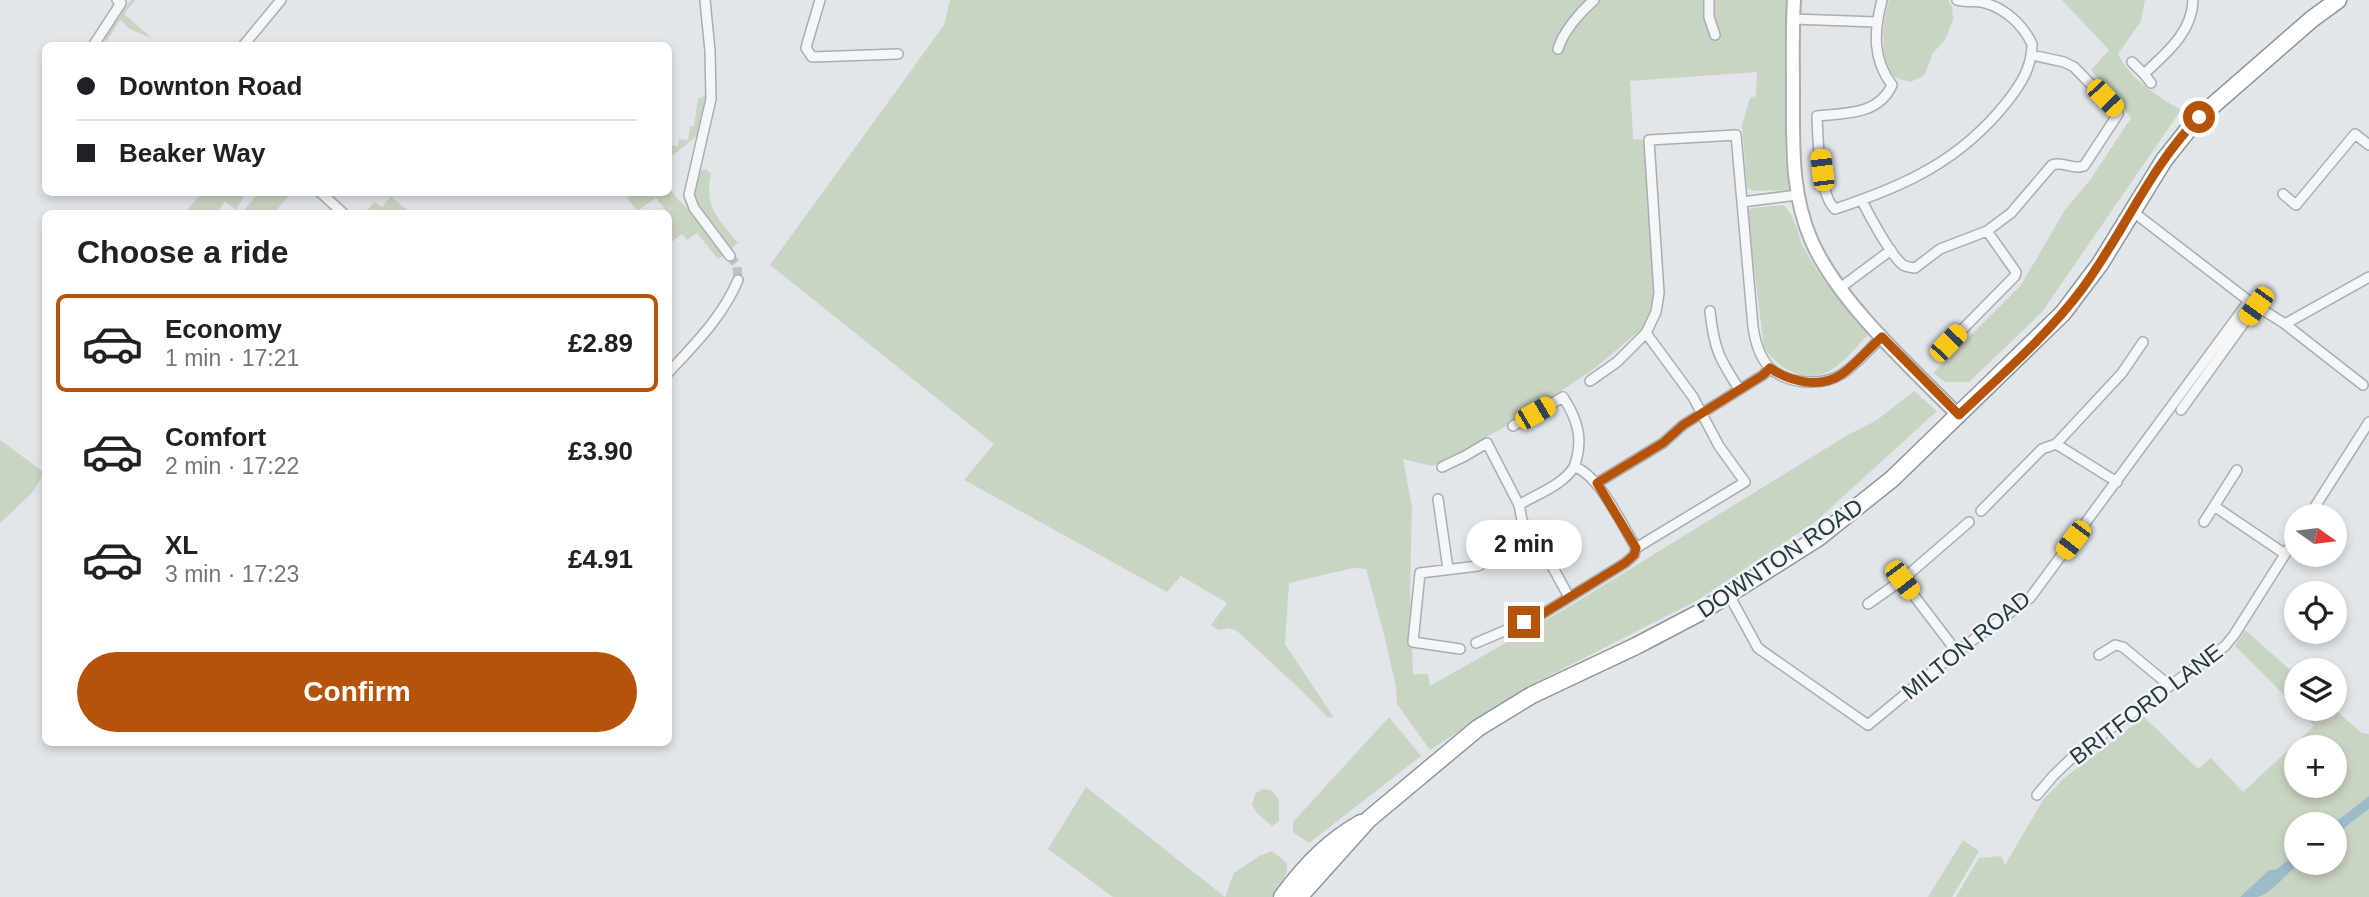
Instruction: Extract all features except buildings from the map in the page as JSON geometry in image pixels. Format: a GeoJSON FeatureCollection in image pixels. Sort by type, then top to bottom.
{"type":"FeatureCollection","features":[{"type":"Feature","properties":{"kind":"highway","name":"DOWNTON ROAD"},"geometry":{"type":"LineString","coordinates":[[1299,897],[1369,819],[1448,752],[1513,705],[1662,633],[1729,595],[1834,527],[1892,479],[2063,313],[2100,264],[2164,160],[2195,121],[2331,3]]}},
{"type":"Feature","properties":{"kind":"highway","name":"DOWNTON ROAD"},"geometry":{"type":"LineString","coordinates":[[1282,897],[1327,847],[1343,833],[1369,819]]}},
{"type":"Feature","properties":{"kind":"street"},"geometry":{"type":"LineString","coordinates":[[96,42],[121,3],[117,0]]}},
{"type":"Feature","properties":{"kind":"street"},"geometry":{"type":"LineString","coordinates":[[246,42],[281,0]]}},
{"type":"Feature","properties":{"kind":"street"},"geometry":{"type":"LineString","coordinates":[[705,0],[711,99],[689,195],[694,208],[730,256]]}},
{"type":"Feature","properties":{"kind":"street"},"geometry":{"type":"LineString","coordinates":[[820,0],[806,48],[812,57],[898,54]]}},
{"type":"Feature","properties":{"kind":"street"},"geometry":{"type":"LineString","coordinates":[[1562,45],[1586,7],[1594,0]]}},
{"type":"Feature","properties":{"kind":"street"},"geometry":{"type":"LineString","coordinates":[[1709,0],[1709,17],[1715,35]]}},
{"type":"Feature","properties":{"kind":"street"},"geometry":{"type":"LineString","coordinates":[[1794,0],[1793,156],[1797,195],[1812,242],[1840,288],[1882,337],[1959,415]]}},
{"type":"Feature","properties":{"kind":"street"},"geometry":{"type":"LineString","coordinates":[[1882,0],[1876,22],[1878,60],[1882,72],[1892,85],[1888,94],[1865,111],[1817,116],[1822,170],[1829,204],[1835,209],[1862,201],[1914,179],[1948,160],[1992,121],[2022,80],[2032,55],[2032,44],[2019,22],[1983,2],[1957,0]]}},
{"type":"Feature","properties":{"kind":"street"},"geometry":{"type":"LineString","coordinates":[[2144,74],[2185,30],[2193,0]]}},
{"type":"Feature","properties":{"kind":"street"},"geometry":{"type":"LineString","coordinates":[[1793,19],[1876,22]]}},
{"type":"Feature","properties":{"kind":"street"},"geometry":{"type":"LineString","coordinates":[[1862,201],[1891,250],[1904,265],[1914,268],[1940,249],[1987,230],[2014,210],[2052,165],[2059,162],[2077,168],[2084,166],[2118,114],[2074,68],[2064,62],[2032,55]]}},
{"type":"Feature","properties":{"kind":"street"},"geometry":{"type":"LineString","coordinates":[[2132,62],[2151,83]]}},
{"type":"Feature","properties":{"kind":"street"},"geometry":{"type":"LineString","coordinates":[[2283,194],[2296,205],[2355,134],[2369,145]]}},
{"type":"Feature","properties":{"kind":"street"},"geometry":{"type":"LineString","coordinates":[[1590,381],[1616,362],[1646,333],[1656,312],[1659,293],[1649,140],[1736,135],[1754,335],[1770,368],[1795,380],[1826,380],[1843,374],[1882,337]]}},
{"type":"Feature","properties":{"kind":"street"},"geometry":{"type":"LineString","coordinates":[[1742,202],[1797,195]]}},
{"type":"Feature","properties":{"kind":"street"},"geometry":{"type":"LineString","coordinates":[[324,196],[340,210]]}},
{"type":"Feature","properties":{"kind":"street"},"geometry":{"type":"LineString","coordinates":[[2132,211],[2363,384]]}},
{"type":"Feature","properties":{"kind":"street"},"geometry":{"type":"LineString","coordinates":[[1944,348],[2015,276],[2016,272],[1987,230]]}},
{"type":"Feature","properties":{"kind":"street"},"geometry":{"type":"LineString","coordinates":[[1840,288],[1891,250]]}},
{"type":"Feature","properties":{"kind":"street"},"geometry":{"type":"LineString","coordinates":[[2285,324],[2369,277]]}},
{"type":"Feature","properties":{"kind":"street"},"geometry":{"type":"LineString","coordinates":[[672,368],[713,322],[738,280]]}},
{"type":"Feature","properties":{"kind":"street"},"geometry":{"type":"LineString","coordinates":[[2181,410],[2253,304]]}},
{"type":"Feature","properties":{"kind":"street","name":"MILTON ROAD"},"geometry":{"type":"LineString","coordinates":[[1729,595],[1758,649],[1868,725],[2029,598],[2253,304]]}},
{"type":"Feature","properties":{"kind":"street"},"geometry":{"type":"LineString","coordinates":[[1710,312],[1713,339],[1720,360],[1739,389]]}},
{"type":"Feature","properties":{"kind":"street"},"geometry":{"type":"LineString","coordinates":[[1476,643],[1539,616],[1625,563],[1634,555],[1636,548],[1745,482],[1719,446],[1693,397],[1646,333]]}},
{"type":"Feature","properties":{"kind":"street"},"geometry":{"type":"LineString","coordinates":[[1981,512],[2042,449],[2056,444],[2122,373],[2143,342]]}},
{"type":"Feature","properties":{"kind":"street"},"geometry":{"type":"LineString","coordinates":[[1597,483],[1663,443],[1683,425],[1770,368]]}},
{"type":"Feature","properties":{"kind":"street"},"geometry":{"type":"LineString","coordinates":[[1513,426],[1565,397],[1579,432],[1579,450],[1569,474],[1519,505]]}},
{"type":"Feature","properties":{"kind":"street"},"geometry":{"type":"LineString","coordinates":[[2317,504],[2369,422]]}},
{"type":"Feature","properties":{"kind":"street"},"geometry":{"type":"LineString","coordinates":[[1442,467],[1497,435]]}},
{"type":"Feature","properties":{"kind":"street"},"geometry":{"type":"LineString","coordinates":[[1487,443],[1519,505],[1522,520],[1531,537],[1540,544],[1569,597]]}},
{"type":"Feature","properties":{"kind":"street"},"geometry":{"type":"LineString","coordinates":[[2056,444],[2117,482]]}},
{"type":"Feature","properties":{"kind":"street"},"geometry":{"type":"LineString","coordinates":[[1574,467],[1583,469],[1597,483],[1636,548]]}},
{"type":"Feature","properties":{"kind":"street"},"geometry":{"type":"LineString","coordinates":[[2204,522],[2237,470]]}},
{"type":"Feature","properties":{"kind":"street"},"geometry":{"type":"LineString","coordinates":[[1438,499],[1448,569]]}},
{"type":"Feature","properties":{"kind":"street"},"geometry":{"type":"LineString","coordinates":[[2214,506],[2284,553]]}},
{"type":"Feature","properties":{"kind":"street"},"geometry":{"type":"LineString","coordinates":[[1868,604],[1902,580],[1969,522]]}},
{"type":"Feature","properties":{"kind":"street"},"geometry":{"type":"LineString","coordinates":[[1460,649],[1413,642],[1420,573],[1478,566],[1531,537]]}},
{"type":"Feature","properties":{"kind":"street","name":"BRITFORD LANE"},"geometry":{"type":"LineString","coordinates":[[2037,795],[2078,752],[2229,642],[2284,556]]}},
{"type":"Feature","properties":{"kind":"street"},"geometry":{"type":"LineString","coordinates":[[1902,580],[1958,652]]}},
{"type":"Feature","properties":{"kind":"street"},"geometry":{"type":"LineString","coordinates":[[2099,655],[2115,645],[2123,647],[2170,686]]}},
{"type":"Feature","properties":{"kind":"green space"},"geometry":{"type":"Polygon","coordinates":[[[131,0],[135,0],[124,14],[153,39],[130,29],[120,20],[106,42],[105,36],[131,0]]]}},
{"type":"Feature","properties":{"kind":"green space"},"geometry":{"type":"Polygon","coordinates":[[[950,0],[1789,0],[1785,156],[1789,190],[1755,191],[1747,188],[1742,125],[1750,98],[1756,96],[1757,72],[1630,81],[1633,139],[1645,140],[1655,295],[1646,325],[1595,368],[1516,421],[1486,437],[1467,453],[1432,466],[1403,459],[1412,507],[1410,591],[1413,674],[1428,674],[1430,686],[1570,606],[1846,436],[1877,420],[1914,391],[1937,411],[1815,522],[1698,600],[1529,686],[1430,750],[1397,704],[1396,687],[1384,634],[1366,569],[1353,568],[1289,583],[1285,644],[1334,718],[1327,717],[1237,631],[1229,628],[1218,630],[1211,625],[1227,603],[1181,576],[1167,592],[964,480],[994,444],[770,265],[944,25],[950,0]]]}},
{"type":"Feature","properties":{"kind":"green space"},"geometry":{"type":"Polygon","coordinates":[[[1889,0],[1948,0],[1952,7],[1953,20],[1945,40],[1933,53],[1924,76],[1910,82],[1894,76],[1886,61],[1884,28],[1889,0]]]}},
{"type":"Feature","properties":{"kind":"green space"},"geometry":{"type":"Polygon","coordinates":[[[2062,0],[2145,0],[2141,21],[2118,54],[2137,79],[2181,110],[2042,312],[1969,382],[1945,382],[1933,373],[2021,285],[2065,210],[2090,180],[2131,118],[2091,70],[2109,50],[2062,0]]]}},
{"type":"Feature","properties":{"kind":"green space"},"geometry":{"type":"Polygon","coordinates":[[[706,95],[697,136],[672,156],[672,145],[678,146],[679,139],[688,140],[690,126],[694,126],[698,99],[706,95]]]}},
{"type":"Feature","properties":{"kind":"green space"},"geometry":{"type":"Polygon","coordinates":[[[706,169],[711,174],[709,196],[714,212],[738,243],[732,248],[735,252],[732,254],[695,199],[696,179],[702,170],[706,169]]]}},
{"type":"Feature","properties":{"kind":"green space"},"geometry":{"type":"Polygon","coordinates":[[[672,192],[725,255],[718,259],[697,233],[687,240],[682,234],[672,242],[672,210],[665,210],[656,198],[636,210],[627,198],[672,196],[672,192]]]}},
{"type":"Feature","properties":{"kind":"green space"},"geometry":{"type":"Polygon","coordinates":[[[199,196],[244,196],[236,210],[225,201],[219,210],[187,210],[199,196]]]}},
{"type":"Feature","properties":{"kind":"green space"},"geometry":{"type":"Polygon","coordinates":[[[256,196],[288,196],[277,210],[244,210],[256,196]]]}},
{"type":"Feature","properties":{"kind":"green space"},"geometry":{"type":"Polygon","coordinates":[[[391,197],[407,210],[367,210],[374,202],[382,207],[391,197]]]}},
{"type":"Feature","properties":{"kind":"green space"},"geometry":{"type":"Polygon","coordinates":[[[1783,205],[1794,220],[1804,248],[1818,271],[1868,335],[1831,370],[1812,376],[1785,368],[1764,347],[1747,211],[1752,208],[1783,205]]]}},
{"type":"Feature","properties":{"kind":"green space"},"geometry":{"type":"Polygon","coordinates":[[[0,440],[42,471],[42,478],[31,494],[0,523],[0,440]]]}},
{"type":"Feature","properties":{"kind":"green space"},"geometry":{"type":"Polygon","coordinates":[[[2245,630],[2284,664],[2284,695],[2235,646],[2245,630]]]}},
{"type":"Feature","properties":{"kind":"green space"},"geometry":{"type":"Polygon","coordinates":[[[1389,717],[1421,756],[1309,843],[1293,832],[1293,822],[1389,717]]]}},
{"type":"Feature","properties":{"kind":"green space"},"geometry":{"type":"Polygon","coordinates":[[[2144,717],[2198,769],[2211,758],[2243,792],[2284,754],[2284,798],[2347,798],[2347,735],[2304,735],[2314,726],[2309,721],[2347,720],[2362,733],[2369,734],[2369,796],[2347,813],[2284,812],[2284,863],[2277,869],[2269,870],[2240,897],[1956,897],[1979,858],[2001,856],[2005,865],[2043,800],[2063,779],[2144,717]]]}},
{"type":"Feature","properties":{"kind":"green space"},"geometry":{"type":"Polygon","coordinates":[[[1086,787],[1225,897],[1113,897],[1048,849],[1086,787]]]}},
{"type":"Feature","properties":{"kind":"green space"},"geometry":{"type":"Polygon","coordinates":[[[1262,789],[1271,790],[1279,799],[1279,821],[1272,826],[1252,805],[1255,794],[1262,789]]]}},
{"type":"Feature","properties":{"kind":"green space"},"geometry":{"type":"Polygon","coordinates":[[[2369,809],[2369,897],[2259,897],[2286,875],[2347,875],[2347,826],[2369,809]]]}},
{"type":"Feature","properties":{"kind":"green space"},"geometry":{"type":"Polygon","coordinates":[[[1963,840],[1979,851],[1952,897],[1928,897],[1963,840]]]}},
{"type":"Feature","properties":{"kind":"green space"},"geometry":{"type":"Polygon","coordinates":[[[1272,851],[1287,863],[1287,872],[1272,897],[1225,897],[1234,873],[1259,856],[1272,851]]]}},
{"type":"Feature","properties":{"kind":"water"},"geometry":{"type":"Polygon","coordinates":[[[2369,796],[2369,809],[2347,826],[2347,813],[2369,796]]]}},
{"type":"Feature","properties":{"kind":"water"},"geometry":{"type":"Polygon","coordinates":[[[2284,863],[2284,875],[2287,875],[2268,892],[2258,897],[2240,897],[2269,870],[2277,869],[2284,863]]]}},
{"type":"Feature","properties":{"kind":"tunnel"},"geometry":{"type":"LineString","coordinates":[[730,256],[737,265],[738,280]]}},
{"type":"Feature","properties":{"kind":"route"},"geometry":{"type":"LineString","coordinates":[[1524,622],[1539,616],[1634,555],[1636,548],[1597,483],[1663,443],[1683,425],[1770,368],[1786,377],[1804,382],[1826,380],[1843,374],[1882,337],[1959,415],[2063,313],[2100,264],[2171,149],[2199,117]]}}]}
